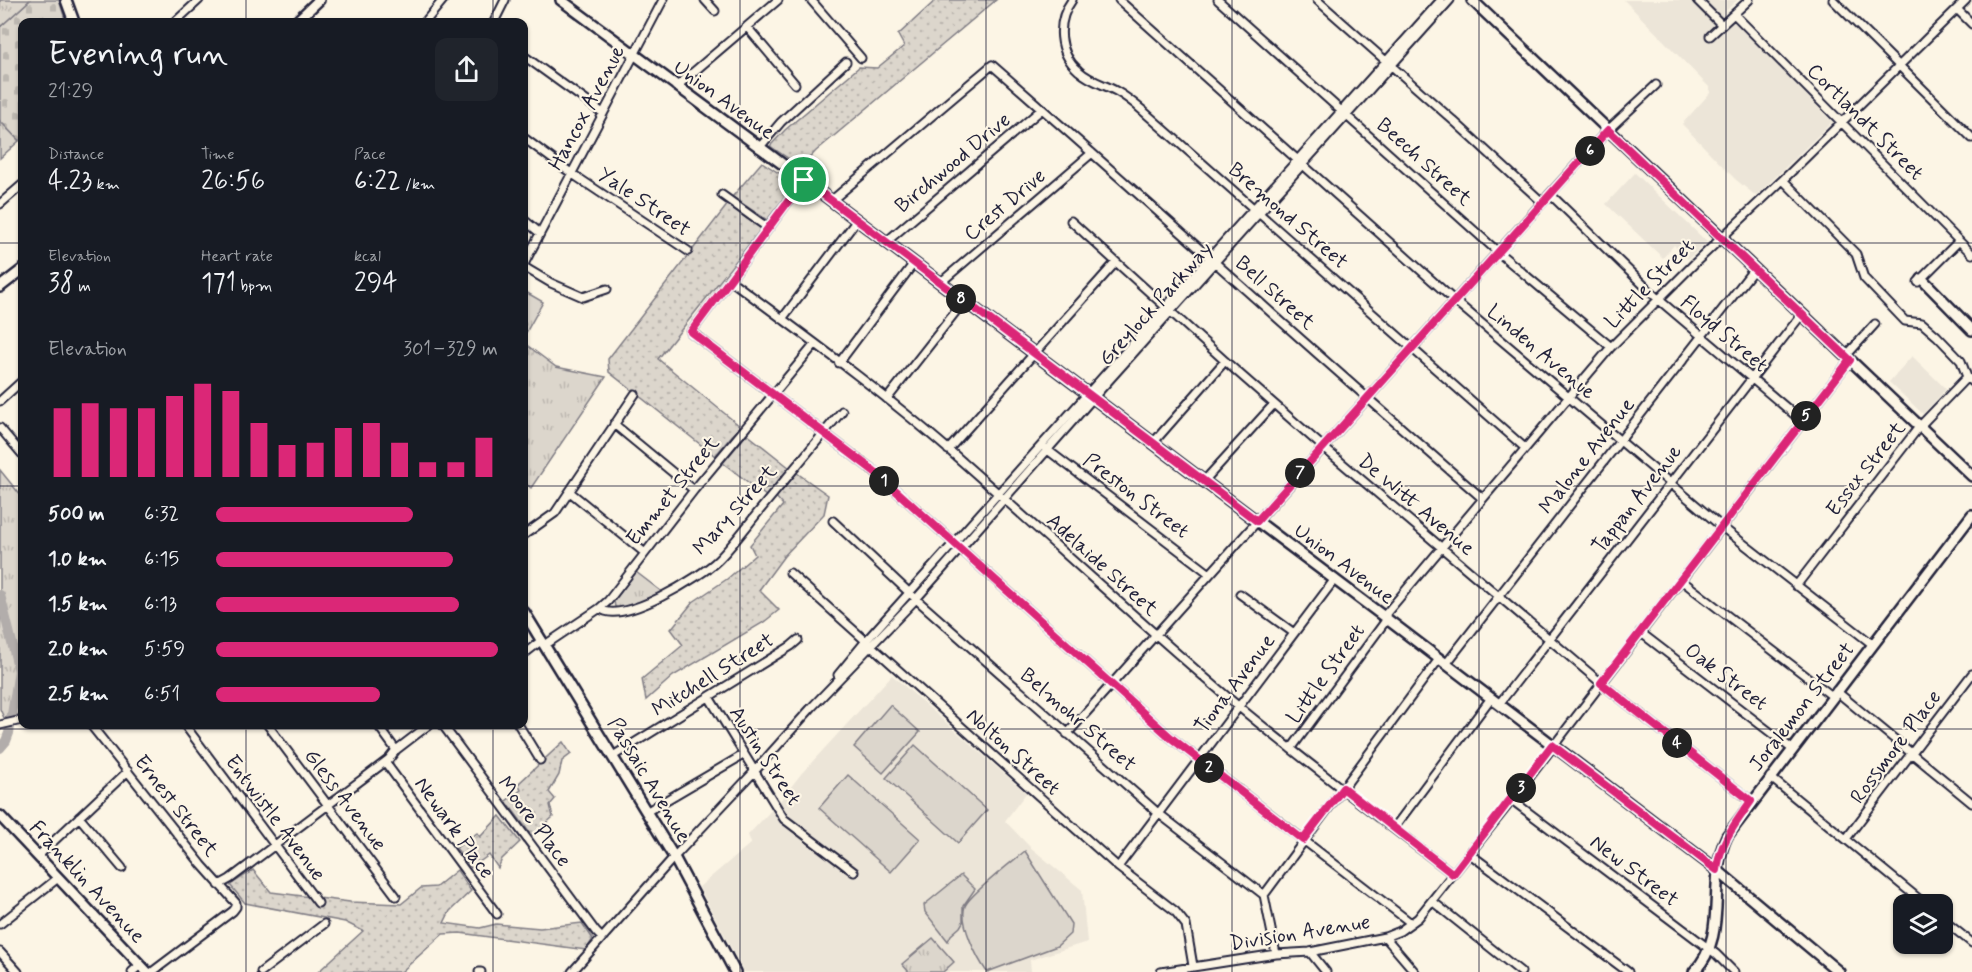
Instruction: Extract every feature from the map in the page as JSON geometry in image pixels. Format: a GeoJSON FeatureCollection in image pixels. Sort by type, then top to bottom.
{"type":"FeatureCollection","features":[{"type":"Feature","properties":{"kind":"street"},"geometry":{"type":"LineString","coordinates":[[66,0],[73,18]]}},
{"type":"Feature","properties":{"kind":"street"},"geometry":{"type":"LineString","coordinates":[[179,18],[199,0]]}},
{"type":"Feature","properties":{"kind":"street"},"geometry":{"type":"LineString","coordinates":[[300,18],[319,0]]}},
{"type":"Feature","properties":{"kind":"street"},"geometry":{"type":"LineString","coordinates":[[428,18],[443,0]]}},
{"type":"Feature","properties":{"kind":"street"},"geometry":{"type":"LineString","coordinates":[[496,18],[505,0]]}},
{"type":"Feature","properties":{"kind":"street","name":"Union Avenue"},"geometry":{"type":"LineString","coordinates":[[561,0],[1443,661],[1717,870],[1839,972]]}},
{"type":"Feature","properties":{"kind":"street","name":"Hancox Avenue"},"geometry":{"type":"LineString","coordinates":[[528,257],[663,0]]}},
{"type":"Feature","properties":{"kind":"street"},"geometry":{"type":"LineString","coordinates":[[705,0],[715,11]]}},
{"type":"Feature","properties":{"kind":"street"},"geometry":{"type":"LineString","coordinates":[[676,87],[778,0]]}},
{"type":"Feature","properties":{"kind":"street"},"geometry":{"type":"LineString","coordinates":[[811,0],[861,58]]}},
{"type":"Feature","properties":{"kind":"street","name":"Bremond Street"},"geometry":{"type":"LineString","coordinates":[[1072,0],[1063,19],[1061,36],[1066,55],[1073,65],[1091,80],[1117,92],[1142,110],[1525,448]]}},
{"type":"Feature","properties":{"kind":"street","name":"Linden Avenue"},"geometry":{"type":"LineString","coordinates":[[1119,0],[1455,301],[1722,527],[1872,644]]}},
{"type":"Feature","properties":{"kind":"street","name":"Beech Street"},"geometry":{"type":"LineString","coordinates":[[1218,0],[1498,252],[1611,347]]}},
{"type":"Feature","properties":{"kind":"street"},"geometry":{"type":"LineString","coordinates":[[1317,0],[1542,202]]}},
{"type":"Feature","properties":{"kind":"street","name":"Greylock Parkway"},"geometry":{"type":"LineString","coordinates":[[1389,63],[1441,0]]}},
{"type":"Feature","properties":{"kind":"street","name":"Greylock Parkway"},"geometry":{"type":"LineString","coordinates":[[868,645],[909,592],[953,543],[1000,497],[1389,63],[1450,0]]}},
{"type":"Feature","properties":{"kind":"street"},"geometry":{"type":"LineString","coordinates":[[1472,0],[1972,476]]}},
{"type":"Feature","properties":{"kind":"street"},"geometry":{"type":"LineString","coordinates":[[1697,0],[1722,25]]}},
{"type":"Feature","properties":{"kind":"street"},"geometry":{"type":"LineString","coordinates":[[1710,36],[1749,0]]}},
{"type":"Feature","properties":{"kind":"street"},"geometry":{"type":"LineString","coordinates":[[1833,0],[1972,138]]}},
{"type":"Feature","properties":{"kind":"street","name":"Little Street"},"geometry":{"type":"LineString","coordinates":[[1291,749],[1385,617],[1482,498],[1611,347],[1965,0]]}},
{"type":"Feature","properties":{"kind":"street"},"geometry":{"type":"LineString","coordinates":[[1957,9],[1972,24]]}},
{"type":"Feature","properties":{"kind":"street","name":"Cortlandt Street"},"geometry":{"type":"LineString","coordinates":[[1734,14],[1972,254]]}},
{"type":"Feature","properties":{"kind":"street"},"geometry":{"type":"LineString","coordinates":[[747,27],[795,84]]}},
{"type":"Feature","properties":{"kind":"street"},"geometry":{"type":"LineString","coordinates":[[528,59],[603,113]]}},
{"type":"Feature","properties":{"kind":"street"},"geometry":{"type":"LineString","coordinates":[[759,148],[780,122],[846,62]]}},
{"type":"Feature","properties":{"kind":"street","name":"Bell Street"},"geometry":{"type":"LineString","coordinates":[[831,201],[992,64],[1367,399],[1482,498]]}},
{"type":"Feature","properties":{"kind":"street"},"geometry":{"type":"LineString","coordinates":[[1067,734],[1542,202],[1608,130],[1656,85]]}},
{"type":"Feature","properties":{"kind":"street","name":"Birchwood Drive"},"geometry":{"type":"LineString","coordinates":[[886,242],[1042,109]]}},
{"type":"Feature","properties":{"kind":"street","name":"Yale Street"},"geometry":{"type":"LineString","coordinates":[[528,141],[571,173],[688,251]]}},
{"type":"Feature","properties":{"kind":"street","name":"Crest Drive"},"geometry":{"type":"LineString","coordinates":[[940,283],[1092,153]]}},
{"type":"Feature","properties":{"kind":"street"},"geometry":{"type":"LineString","coordinates":[[804,180],[691,332],[874,471],[1170,737],[1411,923]]}},
{"type":"Feature","properties":{"kind":"street","name":"Essex Street"},"geometry":{"type":"LineString","coordinates":[[1783,180],[1857,254],[1864,278],[1905,321],[1922,323],[1937,336],[1961,361],[1970,379],[1919,427],[1796,586]]}},
{"type":"Feature","properties":{"kind":"street"},"geometry":{"type":"LineString","coordinates":[[0,204],[18,188]]}},
{"type":"Feature","properties":{"kind":"street","name":"Floyd Street"},"geometry":{"type":"LineString","coordinates":[[1550,194],[1658,299],[1802,422]]}},
{"type":"Feature","properties":{"kind":"street"},"geometry":{"type":"LineString","coordinates":[[722,195],[768,228]]}},
{"type":"Feature","properties":{"kind":"street"},"geometry":{"type":"LineString","coordinates":[[782,319],[857,220]]}},
{"type":"Feature","properties":{"kind":"street","name":"De Witt Avenue"},"geometry":{"type":"LineString","coordinates":[[1071,221],[1225,361],[1441,548],[1601,683],[1751,801]]}},
{"type":"Feature","properties":{"kind":"street"},"geometry":{"type":"LineString","coordinates":[[528,223],[540,233]]}},
{"type":"Feature","properties":{"kind":"street"},"geometry":{"type":"LineString","coordinates":[[1972,240],[1962,244],[1920,280],[1972,330]]}},
{"type":"Feature","properties":{"kind":"street"},"geometry":{"type":"LineString","coordinates":[[948,450],[1116,262]]}},
{"type":"Feature","properties":{"kind":"street"},"geometry":{"type":"LineString","coordinates":[[839,363],[914,263]]}},
{"type":"Feature","properties":{"kind":"street"},"geometry":{"type":"LineString","coordinates":[[528,268],[551,283],[583,297],[607,289]]}},
{"type":"Feature","properties":{"kind":"street","name":"Malone Avenue"},"geometry":{"type":"LineString","coordinates":[[1264,895],[1343,788],[1443,661],[1498,596],[1754,269]]}},
{"type":"Feature","properties":{"kind":"street"},"geometry":{"type":"LineString","coordinates":[[0,287],[18,273]]}},
{"type":"Feature","properties":{"kind":"street","name":"Adelaide Street"},"geometry":{"type":"LineString","coordinates":[[730,280],[887,399],[948,450],[1156,636],[1239,706],[1453,874]]}},
{"type":"Feature","properties":{"kind":"street"},"geometry":{"type":"LineString","coordinates":[[887,399],[964,302]]}},
{"type":"Feature","properties":{"kind":"street","name":"Tappan Avenue"},"geometry":{"type":"LineString","coordinates":[[1394,828],[1495,701],[1549,640],[1802,314]]}},
{"type":"Feature","properties":{"kind":"street","name":"Division Avenue"},"geometry":{"type":"LineString","coordinates":[[1161,972],[1276,954],[1310,952],[1385,937],[1400,931],[1418,918],[1682,580],[1875,324]]}},
{"type":"Feature","properties":{"kind":"street","name":"Emmet Street"},"geometry":{"type":"LineString","coordinates":[[528,652],[600,608],[612,596],[694,490],[815,344]]}},
{"type":"Feature","properties":{"kind":"street"},"geometry":{"type":"LineString","coordinates":[[1153,443],[1225,361]]}},
{"type":"Feature","properties":{"kind":"street"},"geometry":{"type":"LineString","coordinates":[[0,400],[18,384]]}},
{"type":"Feature","properties":{"kind":"street"},"geometry":{"type":"LineString","coordinates":[[528,532],[555,513],[635,394]]}},
{"type":"Feature","properties":{"kind":"street"},"geometry":{"type":"LineString","coordinates":[[1204,481],[1274,404]]}},
{"type":"Feature","properties":{"kind":"street","name":"Mary Street"},"geometry":{"type":"LineString","coordinates":[[600,608],[606,612],[615,612],[641,607],[657,600],[716,563],[842,411]]}},
{"type":"Feature","properties":{"kind":"street"},"geometry":{"type":"LineString","coordinates":[[615,424],[694,490]]}},
{"type":"Feature","properties":{"kind":"street"},"geometry":{"type":"LineString","coordinates":[[0,428],[18,449]]}},
{"type":"Feature","properties":{"kind":"street","name":"Preston Street"},"geometry":{"type":"LineString","coordinates":[[1044,448],[1210,574]]}},
{"type":"Feature","properties":{"kind":"street"},"geometry":{"type":"LineString","coordinates":[[570,492],[645,553]]}},
{"type":"Feature","properties":{"kind":"street","name":"Greylock Parkway"},"geometry":{"type":"LineString","coordinates":[[572,972],[868,645],[916,599],[960,549],[1000,497]]}},
{"type":"Feature","properties":{"kind":"street","name":"Joralemon Street"},"geometry":{"type":"LineString","coordinates":[[1694,972],[1710,949],[1714,933],[1717,870],[1720,852],[1727,836],[1751,801],[1972,515]]}},
{"type":"Feature","properties":{"kind":"street","name":"Belmohr Street"},"geometry":{"type":"LineString","coordinates":[[833,521],[916,599],[1158,813],[1264,895]]}},
{"type":"Feature","properties":{"kind":"street","name":"Nolton Street"},"geometry":{"type":"LineString","coordinates":[[790,573],[1118,867],[1175,911],[1189,937],[1193,966]]}},
{"type":"Feature","properties":{"kind":"street","name":"Tiona Avenue"},"geometry":{"type":"LineString","coordinates":[[1118,867],[1335,579]]}},
{"type":"Feature","properties":{"kind":"street"},"geometry":{"type":"LineString","coordinates":[[1682,580],[1912,753],[1972,803]]}},
{"type":"Feature","properties":{"kind":"street"},"geometry":{"type":"LineString","coordinates":[[1240,594],[1294,633]]}},
{"type":"Feature","properties":{"kind":"street","name":"Passaic Avenue"},"geometry":{"type":"LineString","coordinates":[[528,618],[674,857],[735,972]]}},
{"type":"Feature","properties":{"kind":"street","name":"Oak Street"},"geometry":{"type":"LineString","coordinates":[[1640,632],[1792,749]]}},
{"type":"Feature","properties":{"kind":"street","name":"Mitchell Street"},"geometry":{"type":"LineString","coordinates":[[613,756],[798,640]]}},
{"type":"Feature","properties":{"kind":"street","name":"Rossmore Place"},"geometry":{"type":"LineString","coordinates":[[1846,839],[1972,674]]}},
{"type":"Feature","properties":{"kind":"street","name":"Austin Street"},"geometry":{"type":"LineString","coordinates":[[709,697],[784,819],[854,872]]}},
{"type":"Feature","properties":{"kind":"street"},"geometry":{"type":"LineString","coordinates":[[1,725],[18,721]]}},
{"type":"Feature","properties":{"kind":"street","name":"Ernest Street"},"geometry":{"type":"LineString","coordinates":[[94,729],[236,903],[233,911],[152,972]]}},
{"type":"Feature","properties":{"kind":"street","name":"Entwistle Avenue"},"geometry":{"type":"LineString","coordinates":[[188,729],[318,903]]}},
{"type":"Feature","properties":{"kind":"street","name":"Gless Avenue"},"geometry":{"type":"LineString","coordinates":[[271,729],[396,896]]}},
{"type":"Feature","properties":{"kind":"street"},"geometry":{"type":"LineString","coordinates":[[381,729],[396,750]]}},
{"type":"Feature","properties":{"kind":"street"},"geometry":{"type":"LineString","coordinates":[[219,885],[385,762],[396,750],[423,729]]}},
{"type":"Feature","properties":{"kind":"street","name":"Moore Place"},"geometry":{"type":"LineString","coordinates":[[446,729],[602,938]]}},
{"type":"Feature","properties":{"kind":"street"},"geometry":{"type":"LineString","coordinates":[[521,729],[540,760]]}},
{"type":"Feature","properties":{"kind":"street"},"geometry":{"type":"LineString","coordinates":[[646,812],[743,755]]}},
{"type":"Feature","properties":{"kind":"street","name":"Newark Place"},"geometry":{"type":"LineString","coordinates":[[385,762],[497,914]]}},
{"type":"Feature","properties":{"kind":"street"},"geometry":{"type":"LineString","coordinates":[[38,856],[128,771]]}},
{"type":"Feature","properties":{"kind":"street"},"geometry":{"type":"LineString","coordinates":[[1770,777],[1913,894]]}},
{"type":"Feature","properties":{"kind":"street","name":"New Street"},"geometry":{"type":"LineString","coordinates":[[1512,800],[1710,949],[1734,972]]}},
{"type":"Feature","properties":{"kind":"street","name":"Franklin Avenue"},"geometry":{"type":"LineString","coordinates":[[0,816],[143,968]]}},
{"type":"Feature","properties":{"kind":"street"},"geometry":{"type":"LineString","coordinates":[[79,817],[122,868]]}},
{"type":"Feature","properties":{"kind":"street"},"geometry":{"type":"LineString","coordinates":[[1470,854],[1628,972]]}},
{"type":"Feature","properties":{"kind":"street"},"geometry":{"type":"LineString","coordinates":[[0,924],[58,878]]}},
{"type":"Feature","properties":{"kind":"street"},"geometry":{"type":"LineString","coordinates":[[1264,895],[1276,954]]}},
{"type":"Feature","properties":{"kind":"street"},"geometry":{"type":"LineString","coordinates":[[1432,901],[1521,972]]}},
{"type":"Feature","properties":{"kind":"street"},"geometry":{"type":"LineString","coordinates":[[261,972],[324,924]]}},
{"type":"Feature","properties":{"kind":"street"},"geometry":{"type":"LineString","coordinates":[[1953,928],[1972,943]]}},
{"type":"Feature","properties":{"kind":"street"},"geometry":{"type":"LineString","coordinates":[[1385,937],[1415,972]]}},
{"type":"Feature","properties":{"kind":"street"},"geometry":{"type":"LineString","coordinates":[[0,952],[18,972]]}},
{"type":"Feature","properties":{"kind":"street"},"geometry":{"type":"LineString","coordinates":[[1310,952],[1326,972]]}},
{"type":"Feature","properties":{"kind":"street"},"geometry":{"type":"LineString","coordinates":[[132,972],[143,968]]}},
{"type":"Feature","properties":{"kind":"shaded area"},"geometry":{"type":"Polygon","coordinates":[[[1624,0],[1737,0],[1726,11],[1832,122],[1756,196],[1735,179],[1682,124],[1710,93],[1709,87],[1624,0]]]}},
{"type":"Feature","properties":{"kind":"shaded area"},"geometry":{"type":"Polygon","coordinates":[[[1635,173],[1707,242],[1688,259],[1674,245],[1663,258],[1606,204],[1635,173]]]}},
{"type":"Feature","properties":{"kind":"shaded area"},"geometry":{"type":"Polygon","coordinates":[[[1912,356],[1946,389],[1923,414],[1889,382],[1912,356]]]}},
{"type":"Feature","properties":{"kind":"shaded area"},"geometry":{"type":"Polygon","coordinates":[[[892,675],[1026,793],[1005,821],[1030,847],[1082,890],[1087,942],[1030,960],[1031,972],[744,972],[699,887],[751,843],[748,835],[892,675]]]}},
{"type":"Feature","properties":{"kind":"green space"},"geometry":{"type":"Polygon","coordinates":[[[0,0],[30,0],[0,27],[0,0]]]}},
{"type":"Feature","properties":{"kind":"green space"},"geometry":{"type":"Polygon","coordinates":[[[30,0],[59,0],[65,18],[18,18],[18,140],[0,121],[0,27],[30,0]]]}},
{"type":"Feature","properties":{"kind":"green space"},"geometry":{"type":"Polygon","coordinates":[[[936,0],[996,0],[816,151],[801,167],[770,146],[785,130],[859,67],[877,68],[904,46],[898,35],[936,0]]]}},
{"type":"Feature","properties":{"kind":"green space"},"geometry":{"type":"Polygon","coordinates":[[[0,121],[18,142],[0,158],[0,121]]]}},
{"type":"Feature","properties":{"kind":"green space"},"geometry":{"type":"Polygon","coordinates":[[[762,162],[795,184],[767,220],[732,197],[762,162]]]}},
{"type":"Feature","properties":{"kind":"green space"},"geometry":{"type":"Polygon","coordinates":[[[728,204],[762,228],[658,359],[740,426],[715,456],[609,372],[608,359],[728,204]]]}},
{"type":"Feature","properties":{"kind":"green space"},"geometry":{"type":"Polygon","coordinates":[[[528,293],[543,302],[528,329],[528,293]]]}},
{"type":"Feature","properties":{"kind":"green space"},"geometry":{"type":"Polygon","coordinates":[[[528,346],[556,367],[606,377],[531,488],[528,485],[528,346]]]}},
{"type":"Feature","properties":{"kind":"green space"},"geometry":{"type":"Polygon","coordinates":[[[747,434],[790,468],[766,496],[723,463],[747,434]]]}},
{"type":"Feature","properties":{"kind":"green space"},"geometry":{"type":"Polygon","coordinates":[[[0,470],[18,492],[18,715],[4,718],[0,709],[0,470]]]}},
{"type":"Feature","properties":{"kind":"green space"},"geometry":{"type":"Polygon","coordinates":[[[797,473],[828,495],[824,514],[784,556],[759,590],[779,610],[764,622],[673,676],[646,700],[642,679],[683,645],[671,629],[693,602],[727,579],[755,555],[750,545],[783,505],[776,497],[797,473]]]}},
{"type":"Feature","properties":{"kind":"green space"},"geometry":{"type":"Polygon","coordinates":[[[636,572],[662,592],[633,606],[615,607],[614,601],[636,572]]]}},
{"type":"Feature","properties":{"kind":"green space"},"geometry":{"type":"Polygon","coordinates":[[[890,705],[920,732],[883,773],[854,747],[890,705]]]}},
{"type":"Feature","properties":{"kind":"green space"},"geometry":{"type":"Polygon","coordinates":[[[563,742],[571,754],[562,761],[559,775],[549,792],[555,799],[550,805],[553,817],[532,836],[506,801],[521,790],[518,784],[563,742]]]}},
{"type":"Feature","properties":{"kind":"green space"},"geometry":{"type":"Polygon","coordinates":[[[915,745],[987,810],[958,843],[886,778],[915,745]]]}},
{"type":"Feature","properties":{"kind":"green space"},"geometry":{"type":"Polygon","coordinates":[[[848,775],[920,839],[891,872],[819,808],[848,775]]]}},
{"type":"Feature","properties":{"kind":"green space"},"geometry":{"type":"Polygon","coordinates":[[[500,816],[520,842],[502,859],[498,868],[489,855],[471,868],[456,848],[477,833],[480,837],[500,816]]]}},
{"type":"Feature","properties":{"kind":"green space"},"geometry":{"type":"Polygon","coordinates":[[[1025,851],[1071,924],[1070,934],[1057,946],[987,972],[978,958],[964,922],[965,906],[983,886],[1025,851]]]}},
{"type":"Feature","properties":{"kind":"green space"},"geometry":{"type":"Polygon","coordinates":[[[253,870],[271,892],[350,902],[401,904],[421,888],[436,887],[457,870],[471,891],[450,911],[444,923],[480,928],[496,924],[540,928],[582,923],[593,939],[586,950],[460,933],[443,934],[401,972],[318,972],[363,931],[345,922],[245,903],[230,885],[253,870]]]}},
{"type":"Feature","properties":{"kind":"green space"},"geometry":{"type":"Polygon","coordinates":[[[961,875],[975,889],[963,906],[963,922],[948,941],[925,912],[924,905],[961,875]]]}},
{"type":"Feature","properties":{"kind":"green space"},"geometry":{"type":"Polygon","coordinates":[[[933,938],[954,962],[943,972],[909,972],[902,964],[933,938]]]}},
{"type":"Feature","properties":{"kind":"waterway"},"geometry":{"type":"LineString","coordinates":[[0,595],[18,667]]}},
{"type":"Feature","properties":{"kind":"waterway"},"geometry":{"type":"LineString","coordinates":[[0,748],[9,733],[18,677]]}},
{"type":"Feature","properties":{"kind":"route"},"geometry":{"type":"LineString","coordinates":[[1608,130],[1850,360],[1601,683],[1751,801],[1727,836],[1720,852],[1717,870],[1552,745],[1453,874],[1343,788],[1303,840],[1170,737],[874,471],[691,332],[804,180],[1257,521],[1608,130]]}}]}
